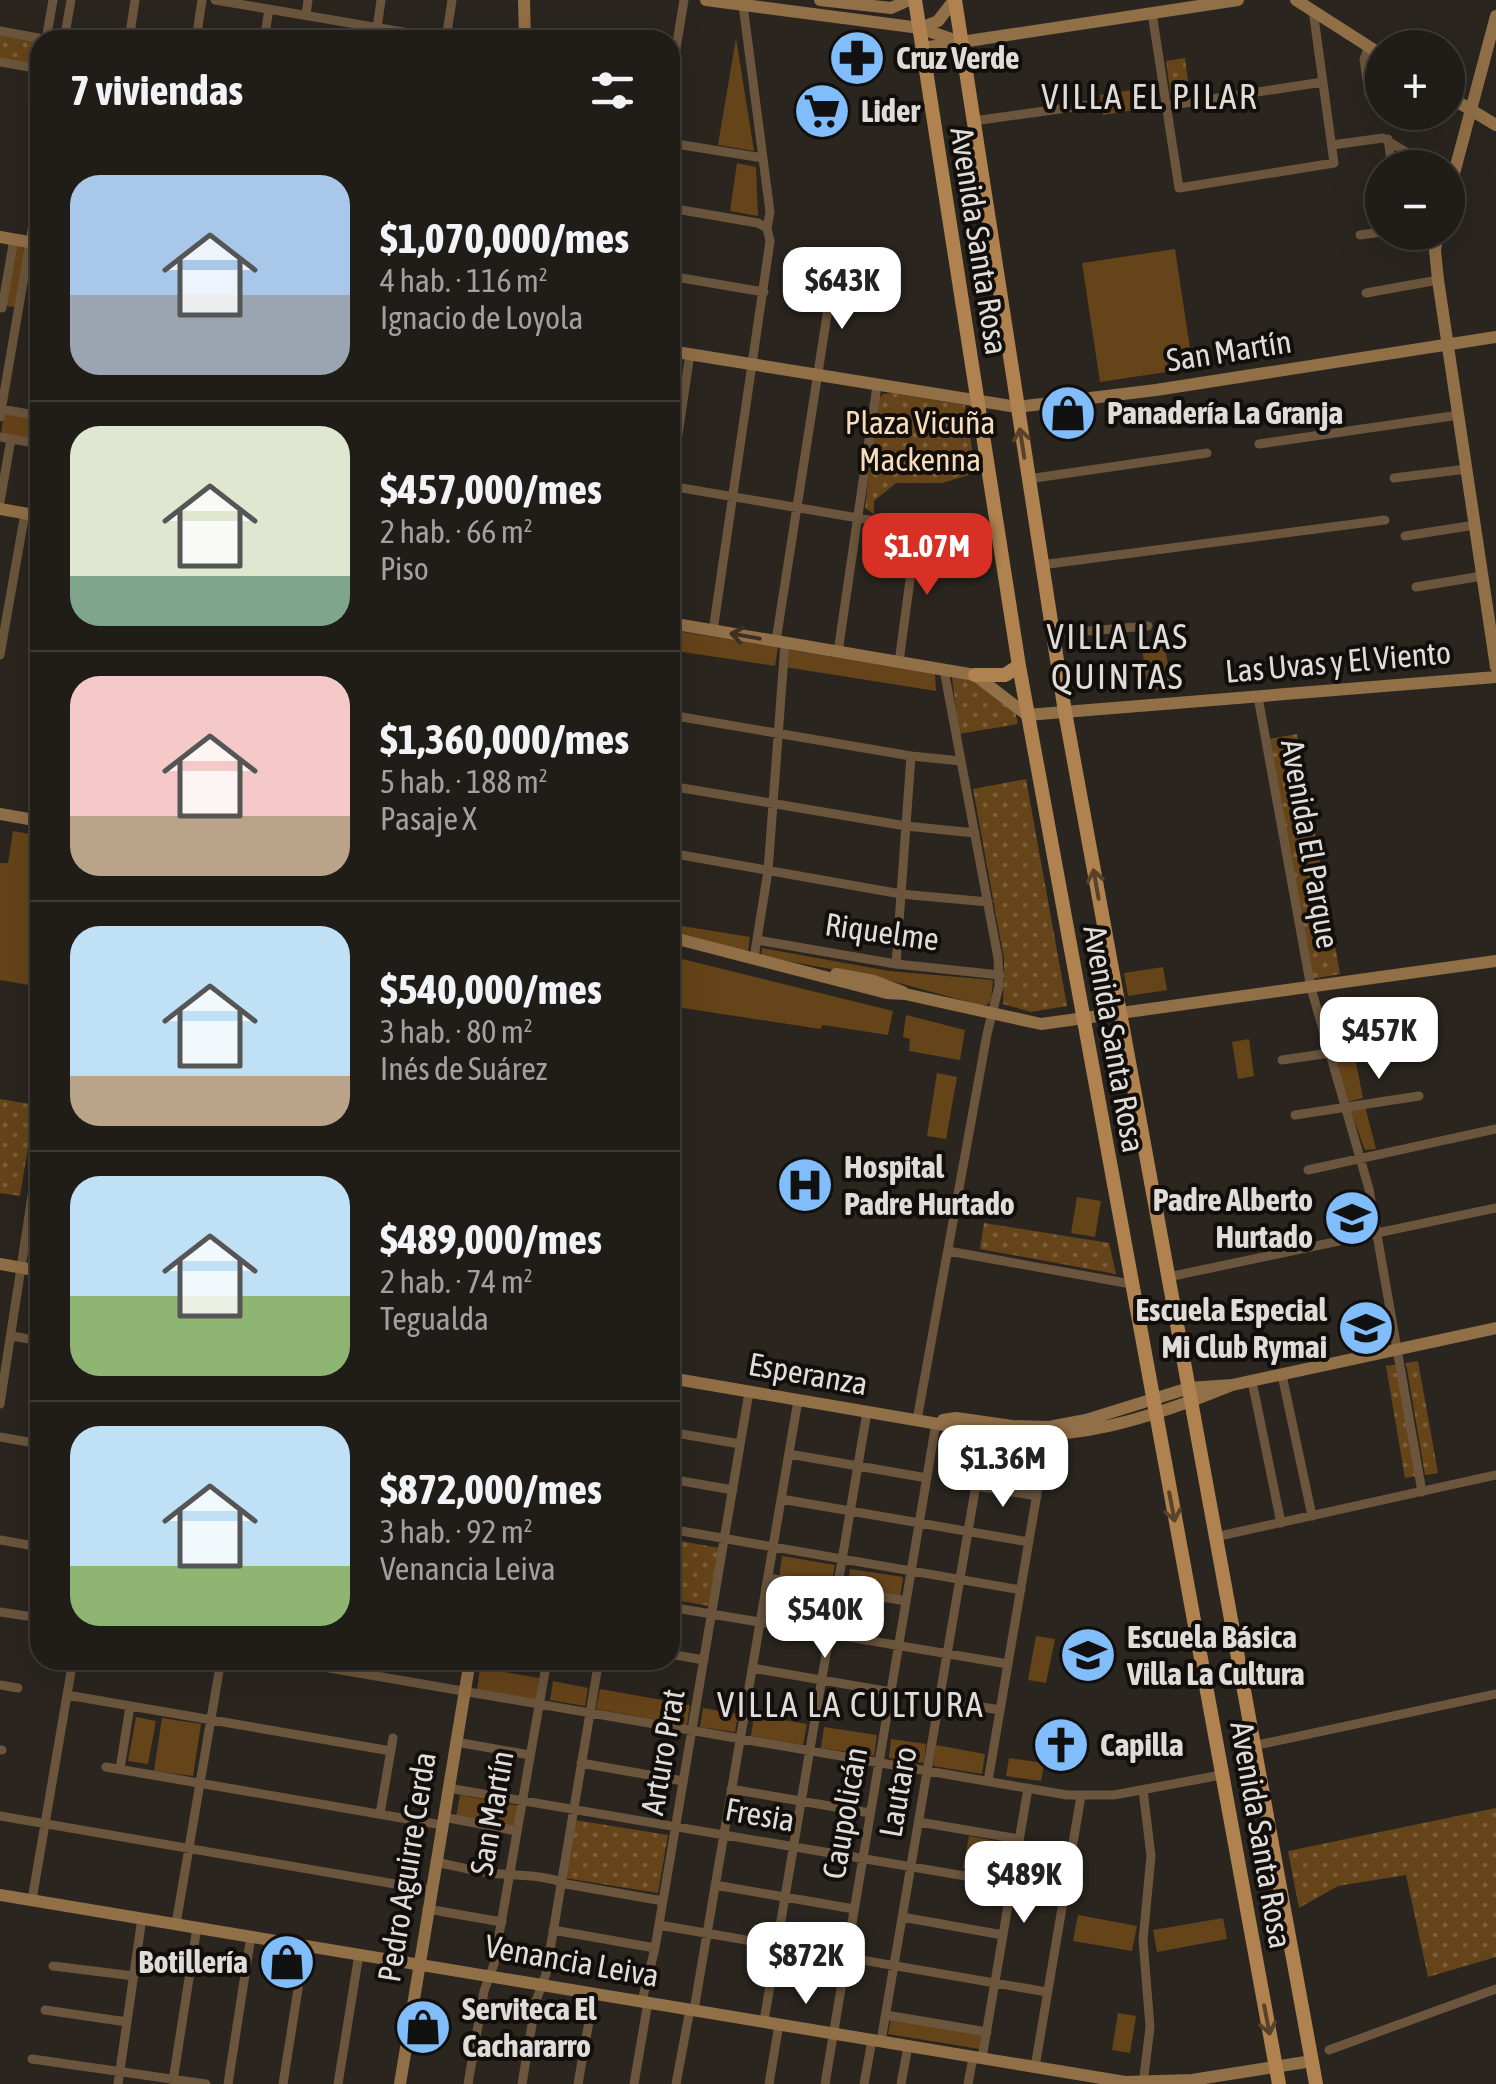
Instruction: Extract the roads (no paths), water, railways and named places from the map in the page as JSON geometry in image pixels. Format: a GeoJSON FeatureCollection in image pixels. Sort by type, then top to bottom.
{"type":"FeatureCollection","features":[{"type":"Feature","properties":{"kind":"main road","name":"Avenida Santa Rosa"},"geometry":{"type":"LineString","coordinates":[[912,0],[920,28],[1019,666],[1279,2084]]}},
{"type":"Feature","properties":{"kind":"main road","name":"Avenida Santa Rosa"},"geometry":{"type":"LineString","coordinates":[[954,0],[1065,712],[1316,2084]]}},
{"type":"Feature","properties":{"kind":"main road"},"geometry":{"type":"LineString","coordinates":[[975,675],[1005,675],[1019,666]]}},
{"type":"Feature","properties":{"kind":"street"},"geometry":{"type":"LineString","coordinates":[[48,30],[53,0]]}},
{"type":"Feature","properties":{"kind":"street"},"geometry":{"type":"LineString","coordinates":[[66,30],[71,0]]}},
{"type":"Feature","properties":{"kind":"street"},"geometry":{"type":"LineString","coordinates":[[130,30],[135,0]]}},
{"type":"Feature","properties":{"kind":"street"},"geometry":{"type":"LineString","coordinates":[[198,30],[202,0]]}},
{"type":"Feature","properties":{"kind":"street"},"geometry":{"type":"LineString","coordinates":[[215,0],[389,30]]}},
{"type":"Feature","properties":{"kind":"street"},"geometry":{"type":"LineString","coordinates":[[306,16],[308,0]]}},
{"type":"Feature","properties":{"kind":"street"},"geometry":{"type":"LineString","coordinates":[[377,28],[382,0]]}},
{"type":"Feature","properties":{"kind":"street"},"geometry":{"type":"LineString","coordinates":[[449,30],[452,0]]}},
{"type":"Feature","properties":{"kind":"street"},"geometry":{"type":"LineString","coordinates":[[524,0],[525,30]]}},
{"type":"Feature","properties":{"kind":"street"},"geometry":{"type":"LineString","coordinates":[[679,30],[684,0]]}},
{"type":"Feature","properties":{"kind":"street"},"geometry":{"type":"LineString","coordinates":[[706,0],[776,4],[920,28],[962,42]]}},
{"type":"Feature","properties":{"kind":"street"},"geometry":{"type":"LineString","coordinates":[[820,0],[891,8],[912,0]]}},
{"type":"Feature","properties":{"kind":"street"},"geometry":{"type":"LineString","coordinates":[[920,28],[938,21],[954,0]]}},
{"type":"Feature","properties":{"kind":"street"},"geometry":{"type":"LineString","coordinates":[[922,48],[1238,0]]}},
{"type":"Feature","properties":{"kind":"street"},"geometry":{"type":"LineString","coordinates":[[1296,0],[1365,43]]}},
{"type":"Feature","properties":{"kind":"street"},"geometry":{"type":"LineString","coordinates":[[713,630],[770,241],[770,212],[744,5]]}},
{"type":"Feature","properties":{"kind":"street"},"geometry":{"type":"LineString","coordinates":[[266,30],[269,9]]}},
{"type":"Feature","properties":{"kind":"street"},"geometry":{"type":"LineString","coordinates":[[1152,13],[1179,188],[1334,164],[1313,10]]}},
{"type":"Feature","properties":{"kind":"street"},"geometry":{"type":"LineString","coordinates":[[1459,150],[1496,16]]}},
{"type":"Feature","properties":{"kind":"street"},"geometry":{"type":"LineString","coordinates":[[0,31],[30,37]]}},
{"type":"Feature","properties":{"kind":"street"},"geometry":{"type":"LineString","coordinates":[[0,62],[30,67]]}},
{"type":"Feature","properties":{"kind":"street"},"geometry":{"type":"LineString","coordinates":[[1166,106],[1323,82]]}},
{"type":"Feature","properties":{"kind":"street"},"geometry":{"type":"LineString","coordinates":[[974,121],[1094,104]]}},
{"type":"Feature","properties":{"kind":"street"},"geometry":{"type":"LineString","coordinates":[[1465,107],[1496,126]]}},
{"type":"Feature","properties":{"kind":"street"},"geometry":{"type":"LineString","coordinates":[[1332,145],[1376,138],[1404,150]]}},
{"type":"Feature","properties":{"kind":"street"},"geometry":{"type":"LineString","coordinates":[[1388,140],[1389,150]]}},
{"type":"Feature","properties":{"kind":"street"},"geometry":{"type":"LineString","coordinates":[[680,145],[763,158]]}},
{"type":"Feature","properties":{"kind":"street"},"geometry":{"type":"LineString","coordinates":[[680,210],[758,223],[767,228]]}},
{"type":"Feature","properties":{"kind":"street"},"geometry":{"type":"LineString","coordinates":[[1360,235],[1365,234]]}},
{"type":"Feature","properties":{"kind":"street"},"geometry":{"type":"LineString","coordinates":[[7,238],[1,308],[18,311]]}},
{"type":"Feature","properties":{"kind":"street"},"geometry":{"type":"LineString","coordinates":[[1436,250],[1496,668]]}},
{"type":"Feature","properties":{"kind":"street"},"geometry":{"type":"LineString","coordinates":[[0,417],[30,263]]}},
{"type":"Feature","properties":{"kind":"street"},"geometry":{"type":"LineString","coordinates":[[680,278],[764,292]]}},
{"type":"Feature","properties":{"kind":"street"},"geometry":{"type":"LineString","coordinates":[[1366,293],[1438,280]]}},
{"type":"Feature","properties":{"kind":"street"},"geometry":{"type":"LineString","coordinates":[[754,958],[768,871],[779,733],[781,642],[796,507],[832,283]]}},
{"type":"Feature","properties":{"kind":"street","name":"San Martín"},"geometry":{"type":"LineString","coordinates":[[680,352],[1017,407],[1496,338]]}},
{"type":"Feature","properties":{"kind":"street"},"geometry":{"type":"LineString","coordinates":[[0,339],[13,341]]}},
{"type":"Feature","properties":{"kind":"street"},"geometry":{"type":"LineString","coordinates":[[680,420],[690,354]]}},
{"type":"Feature","properties":{"kind":"street"},"geometry":{"type":"LineString","coordinates":[[838,652],[877,386]]}},
{"type":"Feature","properties":{"kind":"street"},"geometry":{"type":"LineString","coordinates":[[1,409],[30,414]]}},
{"type":"Feature","properties":{"kind":"street"},"geometry":{"type":"LineString","coordinates":[[1258,444],[1459,415]]}},
{"type":"Feature","properties":{"kind":"street"},"geometry":{"type":"LineString","coordinates":[[30,442],[5,438],[0,506],[30,514]]}},
{"type":"Feature","properties":{"kind":"street"},"geometry":{"type":"LineString","coordinates":[[1028,479],[1207,453]]}},
{"type":"Feature","properties":{"kind":"street"},"geometry":{"type":"LineString","coordinates":[[1394,478],[1466,468]]}},
{"type":"Feature","properties":{"kind":"street"},"geometry":{"type":"LineString","coordinates":[[680,488],[917,528],[899,662]]}},
{"type":"Feature","properties":{"kind":"street"},"geometry":{"type":"LineString","coordinates":[[0,654],[25,513]]}},
{"type":"Feature","properties":{"kind":"street"},"geometry":{"type":"LineString","coordinates":[[1041,565],[1385,520]]}},
{"type":"Feature","properties":{"kind":"street"},"geometry":{"type":"LineString","coordinates":[[1405,536],[1475,525]]}},
{"type":"Feature","properties":{"kind":"street"},"geometry":{"type":"LineString","coordinates":[[1416,587],[1482,576]]}},
{"type":"Feature","properties":{"kind":"street"},"geometry":{"type":"LineString","coordinates":[[680,625],[975,675],[1028,715]]}},
{"type":"Feature","properties":{"kind":"street"},"geometry":{"type":"LineString","coordinates":[[1052,634],[1148,626]]}},
{"type":"Feature","properties":{"kind":"street"},"geometry":{"type":"LineString","coordinates":[[917,1420],[1000,975],[944,670]]}},
{"type":"Feature","properties":{"kind":"street","name":"Las Uvas y El Viento"},"geometry":{"type":"LineString","coordinates":[[1028,715],[1496,677]]}},
{"type":"Feature","properties":{"kind":"street","name":"Avenida El Parque"},"geometry":{"type":"LineString","coordinates":[[1258,697],[1311,988],[1360,1157],[1377,1233],[1422,1492]]}},
{"type":"Feature","properties":{"kind":"street"},"geometry":{"type":"LineString","coordinates":[[680,716],[911,756],[961,761]]}},
{"type":"Feature","properties":{"kind":"street"},"geometry":{"type":"LineString","coordinates":[[896,964],[911,756]]}},
{"type":"Feature","properties":{"kind":"street"},"geometry":{"type":"LineString","coordinates":[[680,788],[906,826],[975,833]]}},
{"type":"Feature","properties":{"kind":"street"},"geometry":{"type":"LineString","coordinates":[[0,814],[30,819]]}},
{"type":"Feature","properties":{"kind":"street"},"geometry":{"type":"LineString","coordinates":[[680,856],[902,894],[988,902]]}},
{"type":"Feature","properties":{"kind":"street","name":"Riquelme"},"geometry":{"type":"LineString","coordinates":[[680,940],[887,993],[1034,1024],[1496,962]]}},
{"type":"Feature","properties":{"kind":"street","name":"Riquelme"},"geometry":{"type":"LineString","coordinates":[[757,940],[896,964],[1000,975]]}},
{"type":"Feature","properties":{"kind":"street"},"geometry":{"type":"LineString","coordinates":[[1282,1060],[1399,1043]]}},
{"type":"Feature","properties":{"kind":"street"},"geometry":{"type":"LineString","coordinates":[[1294,1115],[1419,1096]]}},
{"type":"Feature","properties":{"kind":"street"},"geometry":{"type":"LineString","coordinates":[[1308,1170],[1496,1129]]}},
{"type":"Feature","properties":{"kind":"street"},"geometry":{"type":"LineString","coordinates":[[1168,1277],[1496,1208]]}},
{"type":"Feature","properties":{"kind":"street"},"geometry":{"type":"LineString","coordinates":[[0,1404],[30,1213]]}},
{"type":"Feature","properties":{"kind":"street"},"geometry":{"type":"LineString","coordinates":[[948,1251],[1130,1284]]}},
{"type":"Feature","properties":{"kind":"street"},"geometry":{"type":"LineString","coordinates":[[0,1264],[30,1269]]}},
{"type":"Feature","properties":{"kind":"street","name":"Esperanza"},"geometry":{"type":"LineString","coordinates":[[680,1380],[985,1432],[1048,1432],[1232,1385],[1496,1328]]}},
{"type":"Feature","properties":{"kind":"street"},"geometry":{"type":"LineString","coordinates":[[12,1336],[30,1339]]}},
{"type":"Feature","properties":{"kind":"street"},"geometry":{"type":"LineString","coordinates":[[1282,1374],[1312,1516]]}},
{"type":"Feature","properties":{"kind":"street"},"geometry":{"type":"LineString","coordinates":[[1252,1381],[1282,1523]]}},
{"type":"Feature","properties":{"kind":"street","name":"Arturo Prat"},"geometry":{"type":"LineString","coordinates":[[634,2084],[749,1392]]}},
{"type":"Feature","properties":{"kind":"street"},"geometry":{"type":"LineString","coordinates":[[676,2084],[707,1934],[798,1400]]}},
{"type":"Feature","properties":{"kind":"street"},"geometry":{"type":"LineString","coordinates":[[764,2022],[868,1412]]}},
{"type":"Feature","properties":{"kind":"street","name":"Esperanza"},"geometry":{"type":"LineString","coordinates":[[936,1423],[956,1418],[1048,1432]]}},
{"type":"Feature","properties":{"kind":"street","name":"Caupolicán"},"geometry":{"type":"LineString","coordinates":[[825,2084],[936,1423]]}},
{"type":"Feature","properties":{"kind":"street","name":"Lautaro"},"geometry":{"type":"LineString","coordinates":[[864,2084],[886,2015],[985,1432]]}},
{"type":"Feature","properties":{"kind":"street"},"geometry":{"type":"LineString","coordinates":[[988,1781],[1048,1432]]}},
{"type":"Feature","properties":{"kind":"street"},"geometry":{"type":"LineString","coordinates":[[680,1434],[740,1444]]}},
{"type":"Feature","properties":{"kind":"street"},"geometry":{"type":"LineString","coordinates":[[0,1437],[30,1442]]}},
{"type":"Feature","properties":{"kind":"street"},"geometry":{"type":"LineString","coordinates":[[789,1454],[927,1478]]}},
{"type":"Feature","properties":{"kind":"street"},"geometry":{"type":"LineString","coordinates":[[1215,1536],[1496,1475]]}},
{"type":"Feature","properties":{"kind":"street"},"geometry":{"type":"LineString","coordinates":[[680,1481],[732,1490]]}},
{"type":"Feature","properties":{"kind":"street"},"geometry":{"type":"LineString","coordinates":[[976,1486],[1037,1496]]}},
{"type":"Feature","properties":{"kind":"street"},"geometry":{"type":"LineString","coordinates":[[781,1499],[1029,1542]]}},
{"type":"Feature","properties":{"kind":"street"},"geometry":{"type":"LineString","coordinates":[[680,1532],[1021,1590]]}},
{"type":"Feature","properties":{"kind":"street"},"geometry":{"type":"LineString","coordinates":[[0,1540],[30,1545]]}},
{"type":"Feature","properties":{"kind":"street"},"geometry":{"type":"LineString","coordinates":[[768,1578],[906,1600]]}},
{"type":"Feature","properties":{"kind":"street"},"geometry":{"type":"LineString","coordinates":[[680,1609],[1008,1664]]}},
{"type":"Feature","properties":{"kind":"street"},"geometry":{"type":"LineString","coordinates":[[0,1612],[30,1616]]}},
{"type":"Feature","properties":{"kind":"street"},"geometry":{"type":"LineString","coordinates":[[680,1656],[704,1660]]}},
{"type":"Feature","properties":{"kind":"street"},"geometry":{"type":"LineString","coordinates":[[752,1668],[890,1692]]}},
{"type":"Feature","properties":{"kind":"street"},"geometry":{"type":"LineString","coordinates":[[32,1900],[70,1670]]}},
{"type":"Feature","properties":{"kind":"street"},"geometry":{"type":"LineString","coordinates":[[176,1924],[219,1670]]}},
{"type":"Feature","properties":{"kind":"street"},"geometry":{"type":"LineString","coordinates":[[341,1670],[1081,1796],[1142,1790],[1221,1775]]}},
{"type":"Feature","properties":{"kind":"street","name":"Pedro Aguirre Cerda"},"geometry":{"type":"LineString","coordinates":[[400,2084],[468,1670]]}},
{"type":"Feature","properties":{"kind":"street","name":"San Martín"},"geometry":{"type":"LineString","coordinates":[[468,2084],[484,1991],[502,1922],[544,1670]]}},
{"type":"Feature","properties":{"kind":"street"},"geometry":{"type":"LineString","coordinates":[[522,2084],[536,2000],[544,1984],[597,1670]]}},
{"type":"Feature","properties":{"kind":"street"},"geometry":{"type":"LineString","coordinates":[[0,1699],[1,1685],[18,1688]]}},
{"type":"Feature","properties":{"kind":"street"},"geometry":{"type":"LineString","coordinates":[[1254,1746],[1496,1694]]}},
{"type":"Feature","properties":{"kind":"street"},"geometry":{"type":"LineString","coordinates":[[66,1695],[391,1751]]}},
{"type":"Feature","properties":{"kind":"street"},"geometry":{"type":"LineString","coordinates":[[940,1700],[1000,1710]]}},
{"type":"Feature","properties":{"kind":"street"},"geometry":{"type":"LineString","coordinates":[[120,1769],[130,1706]]}},
{"type":"Feature","properties":{"kind":"street"},"geometry":{"type":"LineString","coordinates":[[380,1814],[393,1738]]}},
{"type":"Feature","properties":{"kind":"street"},"geometry":{"type":"LineString","coordinates":[[456,1742],[530,1755]]}},
{"type":"Feature","properties":{"kind":"street"},"geometry":{"type":"LineString","coordinates":[[581,1764],[683,1781]]}},
{"type":"Feature","properties":{"kind":"street"},"geometry":{"type":"LineString","coordinates":[[106,1767],[380,1814],[517,1831]]}},
{"type":"Feature","properties":{"kind":"street","name":"Fresia"},"geometry":{"type":"LineString","coordinates":[[448,1788],[1064,1892]]}},
{"type":"Feature","properties":{"kind":"street"},"geometry":{"type":"LineString","coordinates":[[968,2084],[987,2032],[1028,1788]]}},
{"type":"Feature","properties":{"kind":"street"},"geometry":{"type":"LineString","coordinates":[[732,1789],[870,1812]]}},
{"type":"Feature","properties":{"kind":"street"},"geometry":{"type":"LineString","coordinates":[[1142,1790],[1151,1856],[1143,1940],[1150,2026],[1143,2083]]}},
{"type":"Feature","properties":{"kind":"street"},"geometry":{"type":"LineString","coordinates":[[1035,2067],[1081,1796]]}},
{"type":"Feature","properties":{"kind":"street"},"geometry":{"type":"LineString","coordinates":[[0,1816],[430,1890]]}},
{"type":"Feature","properties":{"kind":"street"},"geometry":{"type":"LineString","coordinates":[[918,1822],[1020,1839]]}},
{"type":"Feature","properties":{"kind":"street"},"geometry":{"type":"LineString","coordinates":[[435,1862],[663,1902]]}},
{"type":"Feature","properties":{"kind":"street"},"geometry":{"type":"LineString","coordinates":[[715,1885],[854,1910]]}},
{"type":"Feature","properties":{"kind":"street","name":"Venancia Leiva"},"geometry":{"type":"LineString","coordinates":[[0,1895],[1035,2067],[1062,2078],[1143,2083],[1192,2080],[1312,2061]]}},
{"type":"Feature","properties":{"kind":"street"},"geometry":{"type":"LineString","coordinates":[[427,1909],[502,1922]]}},
{"type":"Feature","properties":{"kind":"street"},"geometry":{"type":"LineString","coordinates":[[902,1917],[1003,1934]]}},
{"type":"Feature","properties":{"kind":"street"},"geometry":{"type":"LineString","coordinates":[[118,2084],[142,1918]]}},
{"type":"Feature","properties":{"kind":"street"},"geometry":{"type":"LineString","coordinates":[[659,1926],[1048,1992]]}},
{"type":"Feature","properties":{"kind":"street"},"geometry":{"type":"LineString","coordinates":[[173,2082],[196,1927]]}},
{"type":"Feature","properties":{"kind":"street"},"geometry":{"type":"LineString","coordinates":[[553,1930],[655,1948]]}},
{"type":"Feature","properties":{"kind":"street"},"geometry":{"type":"LineString","coordinates":[[228,2084],[251,1936]]}},
{"type":"Feature","properties":{"kind":"street"},"geometry":{"type":"LineString","coordinates":[[283,2084],[305,1945]]}},
{"type":"Feature","properties":{"kind":"street"},"geometry":{"type":"LineString","coordinates":[[338,2084],[359,1954]]}},
{"type":"Feature","properties":{"kind":"street"},"geometry":{"type":"LineString","coordinates":[[53,1966],[134,1976]]}},
{"type":"Feature","properties":{"kind":"street"},"geometry":{"type":"LineString","coordinates":[[1329,2050],[1496,1989]]}},
{"type":"Feature","properties":{"kind":"street"},"geometry":{"type":"LineString","coordinates":[[578,2084],[594,1993]]}},
{"type":"Feature","properties":{"kind":"street"},"geometry":{"type":"LineString","coordinates":[[45,2010],[127,2022]]}},
{"type":"Feature","properties":{"kind":"street"},"geometry":{"type":"LineString","coordinates":[[886,2015],[987,2032]]}},
{"type":"Feature","properties":{"kind":"street"},"geometry":{"type":"LineString","coordinates":[[770,2084],[780,2024]]}},
{"type":"Feature","properties":{"kind":"street"},"geometry":{"type":"LineString","coordinates":[[902,2084],[908,2046]]}},
{"type":"Feature","properties":{"kind":"street"},"geometry":{"type":"LineString","coordinates":[[32,2059],[206,2084]]}},
{"type":"Feature","properties":{"kind":"place","name":"Cruz Verde"},"geometry":{"type":"Point","coordinates":[857,58]}},
{"type":"Feature","properties":{"kind":"place","name":"Lider"},"geometry":{"type":"Point","coordinates":[822,111]}},
{"type":"Feature","properties":{"kind":"place","name":"Panadería La Granja"},"geometry":{"type":"Point","coordinates":[1068,413]}},
{"type":"Feature","properties":{"kind":"place","name":"Hospital Padre Hurtado"},"geometry":{"type":"Point","coordinates":[805,1185]}},
{"type":"Feature","properties":{"kind":"place","name":"Padre Alberto Hurtado"},"geometry":{"type":"Point","coordinates":[1352,1218]}},
{"type":"Feature","properties":{"kind":"place","name":"Escuela Especial Mi Club Rymai"},"geometry":{"type":"Point","coordinates":[1366,1328]}},
{"type":"Feature","properties":{"kind":"place","name":"Escuela Básica Villa La Cultura"},"geometry":{"type":"Point","coordinates":[1088,1655]}},
{"type":"Feature","properties":{"kind":"place","name":"Capilla"},"geometry":{"type":"Point","coordinates":[1061,1745]}},
{"type":"Feature","properties":{"kind":"place","name":"Botillería"},"geometry":{"type":"Point","coordinates":[287,1962]}},
{"type":"Feature","properties":{"kind":"place","name":"Serviteca El Cachararro"},"geometry":{"type":"Point","coordinates":[423,2027]}},
{"type":"Feature","properties":{"kind":"district","name":"VILLA EL PILAR"},"geometry":{"type":"Point","coordinates":[1150,97]}},
{"type":"Feature","properties":{"kind":"district","name":"VILLA LAS QUINTAS"},"geometry":{"type":"Point","coordinates":[1118,657]}},
{"type":"Feature","properties":{"kind":"district","name":"VILLA LA CULTURA"},"geometry":{"type":"Point","coordinates":[851,1705]}},
{"type":"Feature","properties":{"kind":"park label","name":"Plaza Vicuña Mackenna"},"geometry":{"type":"Point","coordinates":[920,442]}}]}
